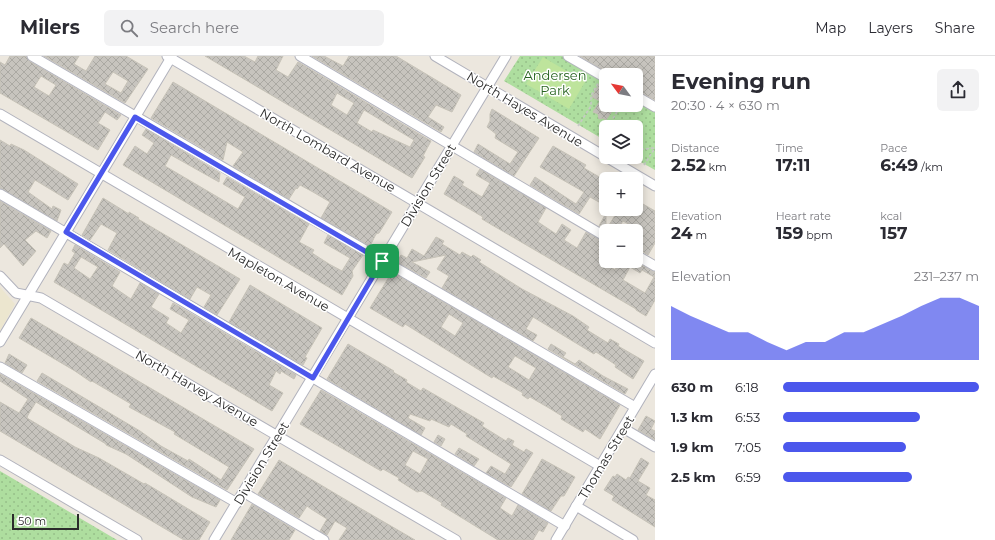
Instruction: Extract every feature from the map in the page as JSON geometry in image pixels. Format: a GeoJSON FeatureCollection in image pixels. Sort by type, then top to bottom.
{"type":"FeatureCollection","features":[{"type":"Feature","properties":{"kind":"street"},"geometry":{"type":"LineString","coordinates":[[32,56],[635,407]]}},
{"type":"Feature","properties":{"kind":"street"},"geometry":{"type":"LineString","coordinates":[[300,56],[599,233]]}},
{"type":"Feature","properties":{"kind":"street","name":"North Hayes Avenue"},"geometry":{"type":"LineString","coordinates":[[435,56],[655,186]]}},
{"type":"Feature","properties":{"kind":"street","name":"Division Street"},"geometry":{"type":"LineString","coordinates":[[214,540],[506,56]]}},
{"type":"Feature","properties":{"kind":"street"},"geometry":{"type":"LineString","coordinates":[[568,56],[599,74]]}},
{"type":"Feature","properties":{"kind":"street"},"geometry":{"type":"LineString","coordinates":[[0,342],[170,57]]}},
{"type":"Feature","properties":{"kind":"street","name":"North Lombard Avenue"},"geometry":{"type":"LineString","coordinates":[[170,57],[417,202],[654,338]]}},
{"type":"Feature","properties":{"kind":"street"},"geometry":{"type":"LineString","coordinates":[[643,100],[655,108]]}},
{"type":"Feature","properties":{"kind":"street","name":"Mapleton Avenue"},"geometry":{"type":"LineString","coordinates":[[0,114],[600,466]]}},
{"type":"Feature","properties":{"kind":"street"},"geometry":{"type":"LineString","coordinates":[[0,194],[565,526]]}},
{"type":"Feature","properties":{"kind":"street"},"geometry":{"type":"LineString","coordinates":[[643,259],[655,266]]}},
{"type":"Feature","properties":{"kind":"street","name":"North Harvey Avenue"},"geometry":{"type":"LineString","coordinates":[[0,276],[16,293],[41,298],[456,540]]}},
{"type":"Feature","properties":{"kind":"street"},"geometry":{"type":"LineString","coordinates":[[0,367],[237,503]]}},
{"type":"Feature","properties":{"kind":"street","name":"Thomas Street"},"geometry":{"type":"LineString","coordinates":[[556,540],[655,374]]}},
{"type":"Feature","properties":{"kind":"street"},"geometry":{"type":"LineString","coordinates":[[623,428],[655,447]]}},
{"type":"Feature","properties":{"kind":"street"},"geometry":{"type":"LineString","coordinates":[[0,460],[137,540]]}},
{"type":"Feature","properties":{"kind":"street"},"geometry":{"type":"LineString","coordinates":[[243,492],[324,540]]}},
{"type":"Feature","properties":{"kind":"street"},"geometry":{"type":"LineString","coordinates":[[576,506],[633,540]]}},
{"type":"Feature","properties":{"kind":"path"},"geometry":{"type":"LineString","coordinates":[[578,126],[591,106],[591,96],[599,84]]}},
{"type":"Feature","properties":{"kind":"path"},"geometry":{"type":"LineString","coordinates":[[643,149],[655,148]]}},
{"type":"Feature","properties":{"kind":"path"},"geometry":{"type":"LineString","coordinates":[[644,166],[655,148]]}},
{"type":"Feature","properties":{"kind":"shaded area"},"geometry":{"type":"Polygon","coordinates":[[[0,287],[15,304],[0,331],[0,287]]]}},
{"type":"Feature","properties":{"kind":"green space","name":"Andersen Park"},"geometry":{"type":"Polygon","coordinates":[[[520,56],[562,56],[599,78],[599,112],[643,112],[643,104],[655,112],[655,170],[643,163],[643,120],[599,120],[599,137],[504,81],[520,56]]]}},
{"type":"Feature","properties":{"kind":"green space"},"geometry":{"type":"Polygon","coordinates":[[[543,57],[585,82],[569,109],[526,84],[543,57]]]}},
{"type":"Feature","properties":{"kind":"green space"},"geometry":{"type":"Polygon","coordinates":[[[0,471],[117,540],[0,540],[0,471]]]}},
{"type":"Feature","properties":{"kind":"building"},"geometry":{"type":"Polygon","coordinates":[[[10,56],[26,56],[29,61],[121,115],[117,120],[105,112],[98,123],[110,130],[98,150],[0,93],[0,62],[5,65],[10,56]],[[41,76],[34,87],[49,96],[56,85],[41,76]]]}},
{"type":"Feature","properties":{"kind":"building"},"geometry":{"type":"Polygon","coordinates":[[[44,56],[79,56],[74,64],[86,71],[95,56],[126,56],[148,69],[125,103],[44,56]],[[113,72],[105,84],[121,93],[128,81],[113,72]]]}},
{"type":"Feature","properties":{"kind":"building"},"geometry":{"type":"Polygon","coordinates":[[[205,56],[244,56],[255,62],[258,56],[283,56],[276,70],[288,77],[298,62],[431,141],[423,156],[425,157],[412,178],[205,56]],[[337,93],[331,105],[347,115],[354,103],[337,93]],[[364,110],[357,123],[372,132],[373,130],[410,147],[414,140],[364,110]]]}},
{"type":"Feature","properties":{"kind":"building"},"geometry":{"type":"Polygon","coordinates":[[[312,56],[324,56],[343,66],[349,56],[396,56],[461,95],[452,112],[436,105],[428,117],[444,127],[441,132],[312,56]]]}},
{"type":"Feature","properties":{"kind":"building"},"geometry":{"type":"Polygon","coordinates":[[[580,56],[655,56],[655,100],[643,94],[643,68],[600,68],[580,56]]]}},
{"type":"Feature","properties":{"kind":"building"},"geometry":{"type":"Polygon","coordinates":[[[173,82],[392,212],[379,233],[376,234],[370,246],[321,218],[330,202],[313,192],[300,185],[297,189],[296,188],[289,199],[233,166],[243,152],[227,142],[223,160],[151,118],[173,82]]]}},
{"type":"Feature","properties":{"kind":"building"},"geometry":{"type":"Polygon","coordinates":[[[599,84],[599,100],[592,97],[599,84]]]}},
{"type":"Feature","properties":{"kind":"building"},"geometry":{"type":"Polygon","coordinates":[[[599,103],[599,112],[611,112],[606,120],[603,118],[599,119],[598,114],[593,112],[599,103]]]}},
{"type":"Feature","properties":{"kind":"building"},"geometry":{"type":"Polygon","coordinates":[[[492,109],[539,138],[514,176],[474,152],[478,144],[510,164],[518,152],[495,138],[496,134],[487,127],[490,121],[492,109]]]}},
{"type":"Feature","properties":{"kind":"building"},"geometry":{"type":"Polygon","coordinates":[[[146,129],[220,173],[219,182],[171,155],[165,166],[238,209],[245,197],[223,184],[227,177],[309,224],[299,242],[314,250],[312,253],[329,264],[342,271],[350,258],[324,243],[328,235],[363,255],[352,271],[353,276],[342,295],[123,165],[135,146],[147,154],[154,143],[142,135],[146,129]]]}},
{"type":"Feature","properties":{"kind":"building"},"geometry":{"type":"Polygon","coordinates":[[[0,140],[10,146],[11,144],[24,150],[78,184],[68,200],[35,180],[28,192],[52,209],[53,206],[61,210],[57,221],[0,188],[0,140]]]}},
{"type":"Feature","properties":{"kind":"building"},"geometry":{"type":"Polygon","coordinates":[[[553,146],[586,165],[584,168],[599,177],[599,202],[590,197],[579,214],[530,185],[535,177],[576,204],[584,192],[540,167],[553,146]]]}},
{"type":"Feature","properties":{"kind":"building"},"geometry":{"type":"Polygon","coordinates":[[[480,169],[546,208],[538,222],[556,234],[562,224],[571,230],[564,240],[577,248],[586,232],[599,239],[599,268],[612,268],[615,270],[616,268],[629,268],[623,280],[645,293],[654,277],[642,270],[640,273],[632,268],[643,268],[643,266],[655,272],[655,300],[646,316],[482,219],[483,217],[444,194],[454,176],[464,182],[462,185],[482,197],[490,183],[476,175],[480,169]]]}},
{"type":"Feature","properties":{"kind":"building"},"geometry":{"type":"Polygon","coordinates":[[[103,198],[240,279],[217,315],[204,307],[211,295],[197,287],[190,299],[108,250],[117,233],[101,224],[90,240],[82,235],[103,198]]]}},
{"type":"Feature","properties":{"kind":"building"},"geometry":{"type":"Polygon","coordinates":[[[0,201],[51,231],[47,238],[36,231],[25,240],[36,251],[23,266],[4,244],[0,248],[0,201]]]}},
{"type":"Feature","properties":{"kind":"building"},"geometry":{"type":"Polygon","coordinates":[[[643,204],[655,211],[655,243],[648,255],[643,252],[643,224],[629,224],[623,221],[621,224],[610,224],[615,216],[643,216],[643,204]]]}},
{"type":"Feature","properties":{"kind":"building"},"geometry":{"type":"Polygon","coordinates":[[[604,216],[606,216],[606,224],[600,224],[604,216]]]}},
{"type":"Feature","properties":{"kind":"building"},"geometry":{"type":"Polygon","coordinates":[[[436,237],[444,241],[442,244],[460,255],[462,252],[471,257],[473,255],[481,260],[479,262],[522,289],[573,316],[589,327],[587,330],[608,343],[610,339],[619,344],[618,346],[644,361],[633,379],[615,367],[616,365],[596,352],[594,354],[533,317],[526,329],[537,335],[533,341],[442,288],[449,276],[437,269],[446,255],[412,262],[430,272],[426,278],[397,262],[401,255],[407,258],[412,249],[424,256],[436,237]]]}},
{"type":"Feature","properties":{"kind":"building"},"geometry":{"type":"Polygon","coordinates":[[[75,245],[120,272],[112,286],[131,299],[140,283],[159,294],[151,307],[169,318],[166,323],[181,333],[189,320],[170,309],[173,303],[296,375],[294,379],[281,371],[280,374],[276,371],[269,385],[283,393],[272,411],[54,282],[64,263],[68,265],[75,253],[72,251],[75,245]],[[81,257],[74,268],[90,279],[98,267],[81,257]]]}},
{"type":"Feature","properties":{"kind":"building"},"geometry":{"type":"Polygon","coordinates":[[[392,272],[620,405],[600,439],[585,429],[583,432],[561,419],[562,416],[549,408],[530,397],[528,399],[522,395],[523,393],[493,376],[492,378],[405,324],[403,327],[370,308],[392,272]],[[449,314],[441,327],[455,336],[463,323],[449,314]],[[515,356],[508,367],[529,380],[536,368],[515,356]]]}},
{"type":"Feature","properties":{"kind":"building"},"geometry":{"type":"Polygon","coordinates":[[[250,285],[322,328],[305,357],[307,358],[303,365],[229,322],[250,285]]]}},
{"type":"Feature","properties":{"kind":"building"},"geometry":{"type":"Polygon","coordinates":[[[31,318],[254,449],[227,490],[37,381],[42,373],[140,431],[161,446],[188,461],[189,459],[221,480],[229,467],[174,434],[175,432],[129,407],[131,404],[92,381],[91,382],[19,338],[31,318]]]}},
{"type":"Feature","properties":{"kind":"building"},"geometry":{"type":"Polygon","coordinates":[[[348,344],[394,371],[393,372],[407,380],[406,382],[421,391],[423,388],[484,423],[482,426],[506,441],[508,438],[514,441],[512,445],[524,452],[526,449],[533,453],[511,487],[486,473],[491,466],[505,474],[511,464],[466,436],[467,434],[451,424],[449,427],[431,419],[430,421],[410,414],[408,418],[425,428],[421,435],[327,379],[348,344]]]}},
{"type":"Feature","properties":{"kind":"building"},"geometry":{"type":"Polygon","coordinates":[[[551,344],[566,353],[563,357],[575,364],[579,360],[603,376],[628,389],[625,394],[548,349],[551,344]]]}},
{"type":"Feature","properties":{"kind":"building"},"geometry":{"type":"Polygon","coordinates":[[[9,354],[27,365],[22,373],[5,363],[9,354]]]}},
{"type":"Feature","properties":{"kind":"building"},"geometry":{"type":"Polygon","coordinates":[[[0,374],[220,500],[216,507],[192,497],[126,454],[106,445],[36,402],[28,415],[27,418],[75,447],[99,458],[144,484],[145,483],[210,522],[199,540],[184,540],[0,431],[0,402],[19,413],[28,399],[0,381],[0,374]]]}},
{"type":"Feature","properties":{"kind":"building"},"geometry":{"type":"Polygon","coordinates":[[[321,390],[506,498],[500,508],[512,516],[518,505],[548,523],[543,532],[539,530],[533,540],[498,540],[441,505],[442,503],[422,491],[417,492],[398,480],[399,478],[383,469],[381,471],[300,424],[321,390]],[[413,451],[405,465],[420,474],[428,459],[413,451]]]}},
{"type":"Feature","properties":{"kind":"building"},"geometry":{"type":"Polygon","coordinates":[[[646,416],[655,421],[651,429],[655,431],[655,440],[638,430],[646,416]]]}},
{"type":"Feature","properties":{"kind":"building"},"geometry":{"type":"Polygon","coordinates":[[[438,435],[445,439],[441,446],[434,442],[438,435]]]}},
{"type":"Feature","properties":{"kind":"building"},"geometry":{"type":"Polygon","coordinates":[[[459,448],[479,459],[474,466],[455,454],[459,448]]]}},
{"type":"Feature","properties":{"kind":"building"},"geometry":{"type":"Polygon","coordinates":[[[641,458],[649,463],[638,481],[650,488],[646,495],[655,500],[655,527],[612,500],[614,496],[604,490],[613,476],[615,477],[617,474],[626,480],[628,477],[630,478],[641,458]]]}},
{"type":"Feature","properties":{"kind":"building"},"geometry":{"type":"Polygon","coordinates":[[[542,459],[575,477],[564,496],[561,496],[551,511],[522,494],[542,459]]]}},
{"type":"Feature","properties":{"kind":"building"},"geometry":{"type":"Polygon","coordinates":[[[279,460],[415,540],[339,540],[347,528],[335,521],[327,535],[320,531],[327,519],[307,506],[299,518],[258,494],[279,460]]]}},
{"type":"Feature","properties":{"kind":"building"},"geometry":{"type":"Polygon","coordinates":[[[252,504],[295,530],[289,540],[231,540],[252,504]]]}},
{"type":"Feature","properties":{"kind":"route"},"geometry":{"type":"LineString","coordinates":[[135,117],[382,261],[313,378],[66,232],[135,117]]}}]}
